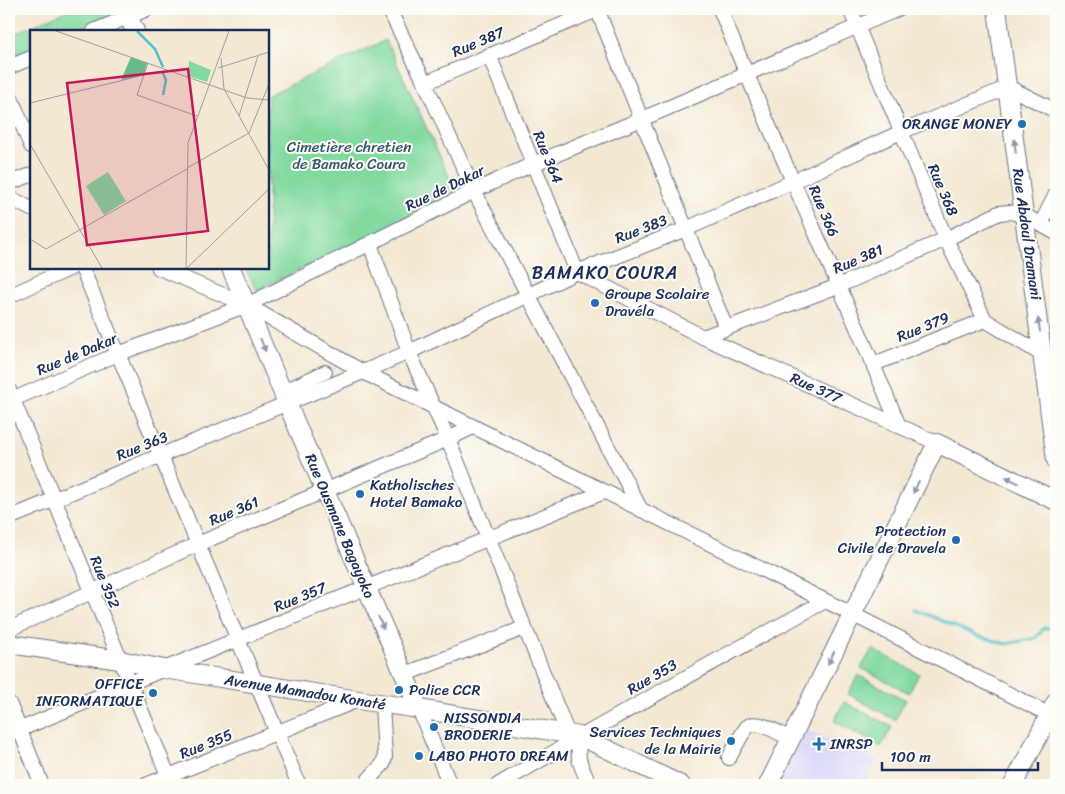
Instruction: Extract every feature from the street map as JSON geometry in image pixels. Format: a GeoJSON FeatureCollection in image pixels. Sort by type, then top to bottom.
{"type":"FeatureCollection","features":[{"type":"Feature","properties":{"kind":"main road","name":"Rue Abdoul Dramani"},"geometry":{"type":"LineString","coordinates":[[997,9],[1024,215],[1050,359],[1056,460]]}},
{"type":"Feature","properties":{"kind":"main road","name":"Rue Ousmane Bagayoko"},"geometry":{"type":"LineString","coordinates":[[231,269],[419,709]]}},
{"type":"Feature","properties":{"kind":"main road","name":"Rue 377"},"geometry":{"type":"LineString","coordinates":[[938,443],[1056,501]]}},
{"type":"Feature","properties":{"kind":"main road"},"geometry":{"type":"LineString","coordinates":[[768,785],[938,443]]}},
{"type":"Feature","properties":{"kind":"main road","name":"Avenue Mamadou Konaté"},"geometry":{"type":"LineString","coordinates":[[9,644],[120,660],[164,669],[574,735],[681,785]]}},
{"type":"Feature","properties":{"kind":"main road"},"geometry":{"type":"LineString","coordinates":[[1013,785],[1054,712]]}},
{"type":"Feature","properties":{"kind":"street"},"geometry":{"type":"LineString","coordinates":[[97,30],[130,19],[147,9]]}},
{"type":"Feature","properties":{"kind":"street"},"geometry":{"type":"LineString","coordinates":[[389,9],[425,82],[474,191],[641,510]]}},
{"type":"Feature","properties":{"kind":"street"},"geometry":{"type":"LineString","coordinates":[[597,9],[726,328]]}},
{"type":"Feature","properties":{"kind":"street","name":"Rue 387"},"geometry":{"type":"LineString","coordinates":[[425,82],[597,9]]}},
{"type":"Feature","properties":{"kind":"street","name":"Rue 366"},"geometry":{"type":"LineString","coordinates":[[720,9],[746,74],[874,364],[899,426]]}},
{"type":"Feature","properties":{"kind":"street","name":"Rue 368"},"geometry":{"type":"LineString","coordinates":[[850,9],[946,239],[985,320]]}},
{"type":"Feature","properties":{"kind":"street","name":"Rue de Dakar"},"geometry":{"type":"LineString","coordinates":[[10,397],[247,305],[474,191],[533,164],[898,9]]}},
{"type":"Feature","properties":{"kind":"street","name":"Rue 364"},"geometry":{"type":"LineString","coordinates":[[489,56],[577,272]]}},
{"type":"Feature","properties":{"kind":"street"},"geometry":{"type":"LineString","coordinates":[[9,67],[30,58]]}},
{"type":"Feature","properties":{"kind":"street"},"geometry":{"type":"LineString","coordinates":[[1008,87],[1056,111]]}},
{"type":"Feature","properties":{"kind":"street","name":"Rue 383"},"geometry":{"type":"LineString","coordinates":[[285,398],[364,372],[577,272],[686,229],[900,132],[1008,87]]}},
{"type":"Feature","properties":{"kind":"street"},"geometry":{"type":"LineString","coordinates":[[9,93],[30,144]]}},
{"type":"Feature","properties":{"kind":"street"},"geometry":{"type":"LineString","coordinates":[[9,183],[30,175]]}},
{"type":"Feature","properties":{"kind":"street"},"geometry":{"type":"LineString","coordinates":[[1041,224],[1056,194]]}},
{"type":"Feature","properties":{"kind":"street"},"geometry":{"type":"LineString","coordinates":[[9,197],[30,208]]}},
{"type":"Feature","properties":{"kind":"street","name":"Rue 381"},"geometry":{"type":"LineString","coordinates":[[703,336],[838,286],[946,239],[999,213],[1009,212],[1024,215]]}},
{"type":"Feature","properties":{"kind":"street"},"geometry":{"type":"LineString","coordinates":[[1024,215],[1056,232]]}},
{"type":"Feature","properties":{"kind":"street"},"geometry":{"type":"LineString","coordinates":[[370,244],[409,352],[448,439],[524,628],[574,735],[578,760],[590,785]]}},
{"type":"Feature","properties":{"kind":"street"},"geometry":{"type":"LineString","coordinates":[[9,296],[69,269]]}},
{"type":"Feature","properties":{"kind":"street"},"geometry":{"type":"LineString","coordinates":[[82,269],[299,785]]}},
{"type":"Feature","properties":{"kind":"street"},"geometry":{"type":"LineString","coordinates":[[161,269],[247,305],[364,372],[825,601],[1054,712]]}},
{"type":"Feature","properties":{"kind":"street","name":"Rue 377"},"geometry":{"type":"LineString","coordinates":[[577,272],[703,336],[938,443]]}},
{"type":"Feature","properties":{"kind":"street"},"geometry":{"type":"LineString","coordinates":[[985,320],[1050,359]]}},
{"type":"Feature","properties":{"kind":"street","name":"Rue 379"},"geometry":{"type":"LineString","coordinates":[[874,364],[985,320]]}},
{"type":"Feature","properties":{"kind":"street"},"geometry":{"type":"LineString","coordinates":[[285,398],[325,372]]}},
{"type":"Feature","properties":{"kind":"street","name":"Rue 352"},"geometry":{"type":"LineString","coordinates":[[10,397],[170,781]]}},
{"type":"Feature","properties":{"kind":"street","name":"Rue 363"},"geometry":{"type":"LineString","coordinates":[[9,518],[161,456],[285,398]]}},
{"type":"Feature","properties":{"kind":"street","name":"Rue 361"},"geometry":{"type":"LineString","coordinates":[[9,629],[198,544],[474,427]]}},
{"type":"Feature","properties":{"kind":"street","name":"Rue 357"},"geometry":{"type":"LineString","coordinates":[[14,732],[164,669],[604,492]]}},
{"type":"Feature","properties":{"kind":"street","name":"Rue 353"},"geometry":{"type":"LineString","coordinates":[[498,785],[574,735],[825,601]]}},
{"type":"Feature","properties":{"kind":"street"},"geometry":{"type":"LineString","coordinates":[[403,674],[524,628]]}},
{"type":"Feature","properties":{"kind":"street","name":"Rue 355"},"geometry":{"type":"LineString","coordinates":[[146,785],[170,781],[277,733],[358,700]]}},
{"type":"Feature","properties":{"kind":"street"},"geometry":{"type":"LineString","coordinates":[[9,703],[14,732],[42,785]]}},
{"type":"Feature","properties":{"kind":"street"},"geometry":{"type":"LineString","coordinates":[[369,779],[382,764],[385,757],[382,704]]}},
{"type":"Feature","properties":{"kind":"street","name":"Rue Ousmane Bagayoko"},"geometry":{"type":"LineString","coordinates":[[419,709],[450,785]]}},
{"type":"Feature","properties":{"kind":"street"},"geometry":{"type":"LineString","coordinates":[[729,758],[747,727],[752,724],[764,726],[790,739]]}},
{"type":"Feature","properties":{"kind":"shaded area","name":"INRSP"},"geometry":{"type":"Polygon","coordinates":[[[804,729],[877,760],[864,785],[777,785],[804,729]]]}},
{"type":"Feature","properties":{"kind":"green space"},"geometry":{"type":"Polygon","coordinates":[[[71,9],[110,9],[113,15],[78,30],[30,30],[30,51],[9,60],[9,36],[71,9]]]}},
{"type":"Feature","properties":{"kind":"green space","name":"Cimetière chretien de Bamako Coura"},"geometry":{"type":"Polygon","coordinates":[[[386,40],[458,196],[256,290],[246,269],[269,269],[269,95],[386,40]]]}},
{"type":"Feature","properties":{"kind":"green space"},"geometry":{"type":"Polygon","coordinates":[[[872,649],[919,674],[909,693],[861,668],[872,649]]]}},
{"type":"Feature","properties":{"kind":"green space"},"geometry":{"type":"Polygon","coordinates":[[[858,675],[906,700],[895,720],[848,694],[858,675]]]}},
{"type":"Feature","properties":{"kind":"green space"},"geometry":{"type":"Polygon","coordinates":[[[844,702],[892,727],[881,747],[834,721],[844,702]]]}},
{"type":"Feature","properties":{"kind":"waterway"},"geometry":{"type":"LineString","coordinates":[[916,610],[978,636],[1006,644],[1036,638],[1044,628],[1056,628]]}},
{"type":"Feature","properties":{"kind":"place","name":"ORANGE MONEY"},"geometry":{"type":"Point","coordinates":[1022,124]}},
{"type":"Feature","properties":{"kind":"place","name":"Groupe Scolaire Dravéla"},"geometry":{"type":"Point","coordinates":[595,303]}},
{"type":"Feature","properties":{"kind":"place","name":"Katholisches Hotel Bamako"},"geometry":{"type":"Point","coordinates":[360,494]}},
{"type":"Feature","properties":{"kind":"place","name":"Protection Civile de Dravela"},"geometry":{"type":"Point","coordinates":[956,540]}},
{"type":"Feature","properties":{"kind":"place","name":"Police CCR"},"geometry":{"type":"Point","coordinates":[399,690]}},
{"type":"Feature","properties":{"kind":"place","name":"OFFICE INFORMATIQUE"},"geometry":{"type":"Point","coordinates":[153,693]}},
{"type":"Feature","properties":{"kind":"place","name":"NISSONDIA BRODERIE"},"geometry":{"type":"Point","coordinates":[434,727]}},
{"type":"Feature","properties":{"kind":"place","name":"Services Techniques de la Mairie"},"geometry":{"type":"Point","coordinates":[731,741]}},
{"type":"Feature","properties":{"kind":"place","name":"INRSP"},"geometry":{"type":"Point","coordinates":[819,744]}},
{"type":"Feature","properties":{"kind":"place","name":"LABO PHOTO DREAM"},"geometry":{"type":"Point","coordinates":[419,756]}},
{"type":"Feature","properties":{"kind":"district","name":"BAMAKO COURA"},"geometry":{"type":"Point","coordinates":[605,273]}}]}
